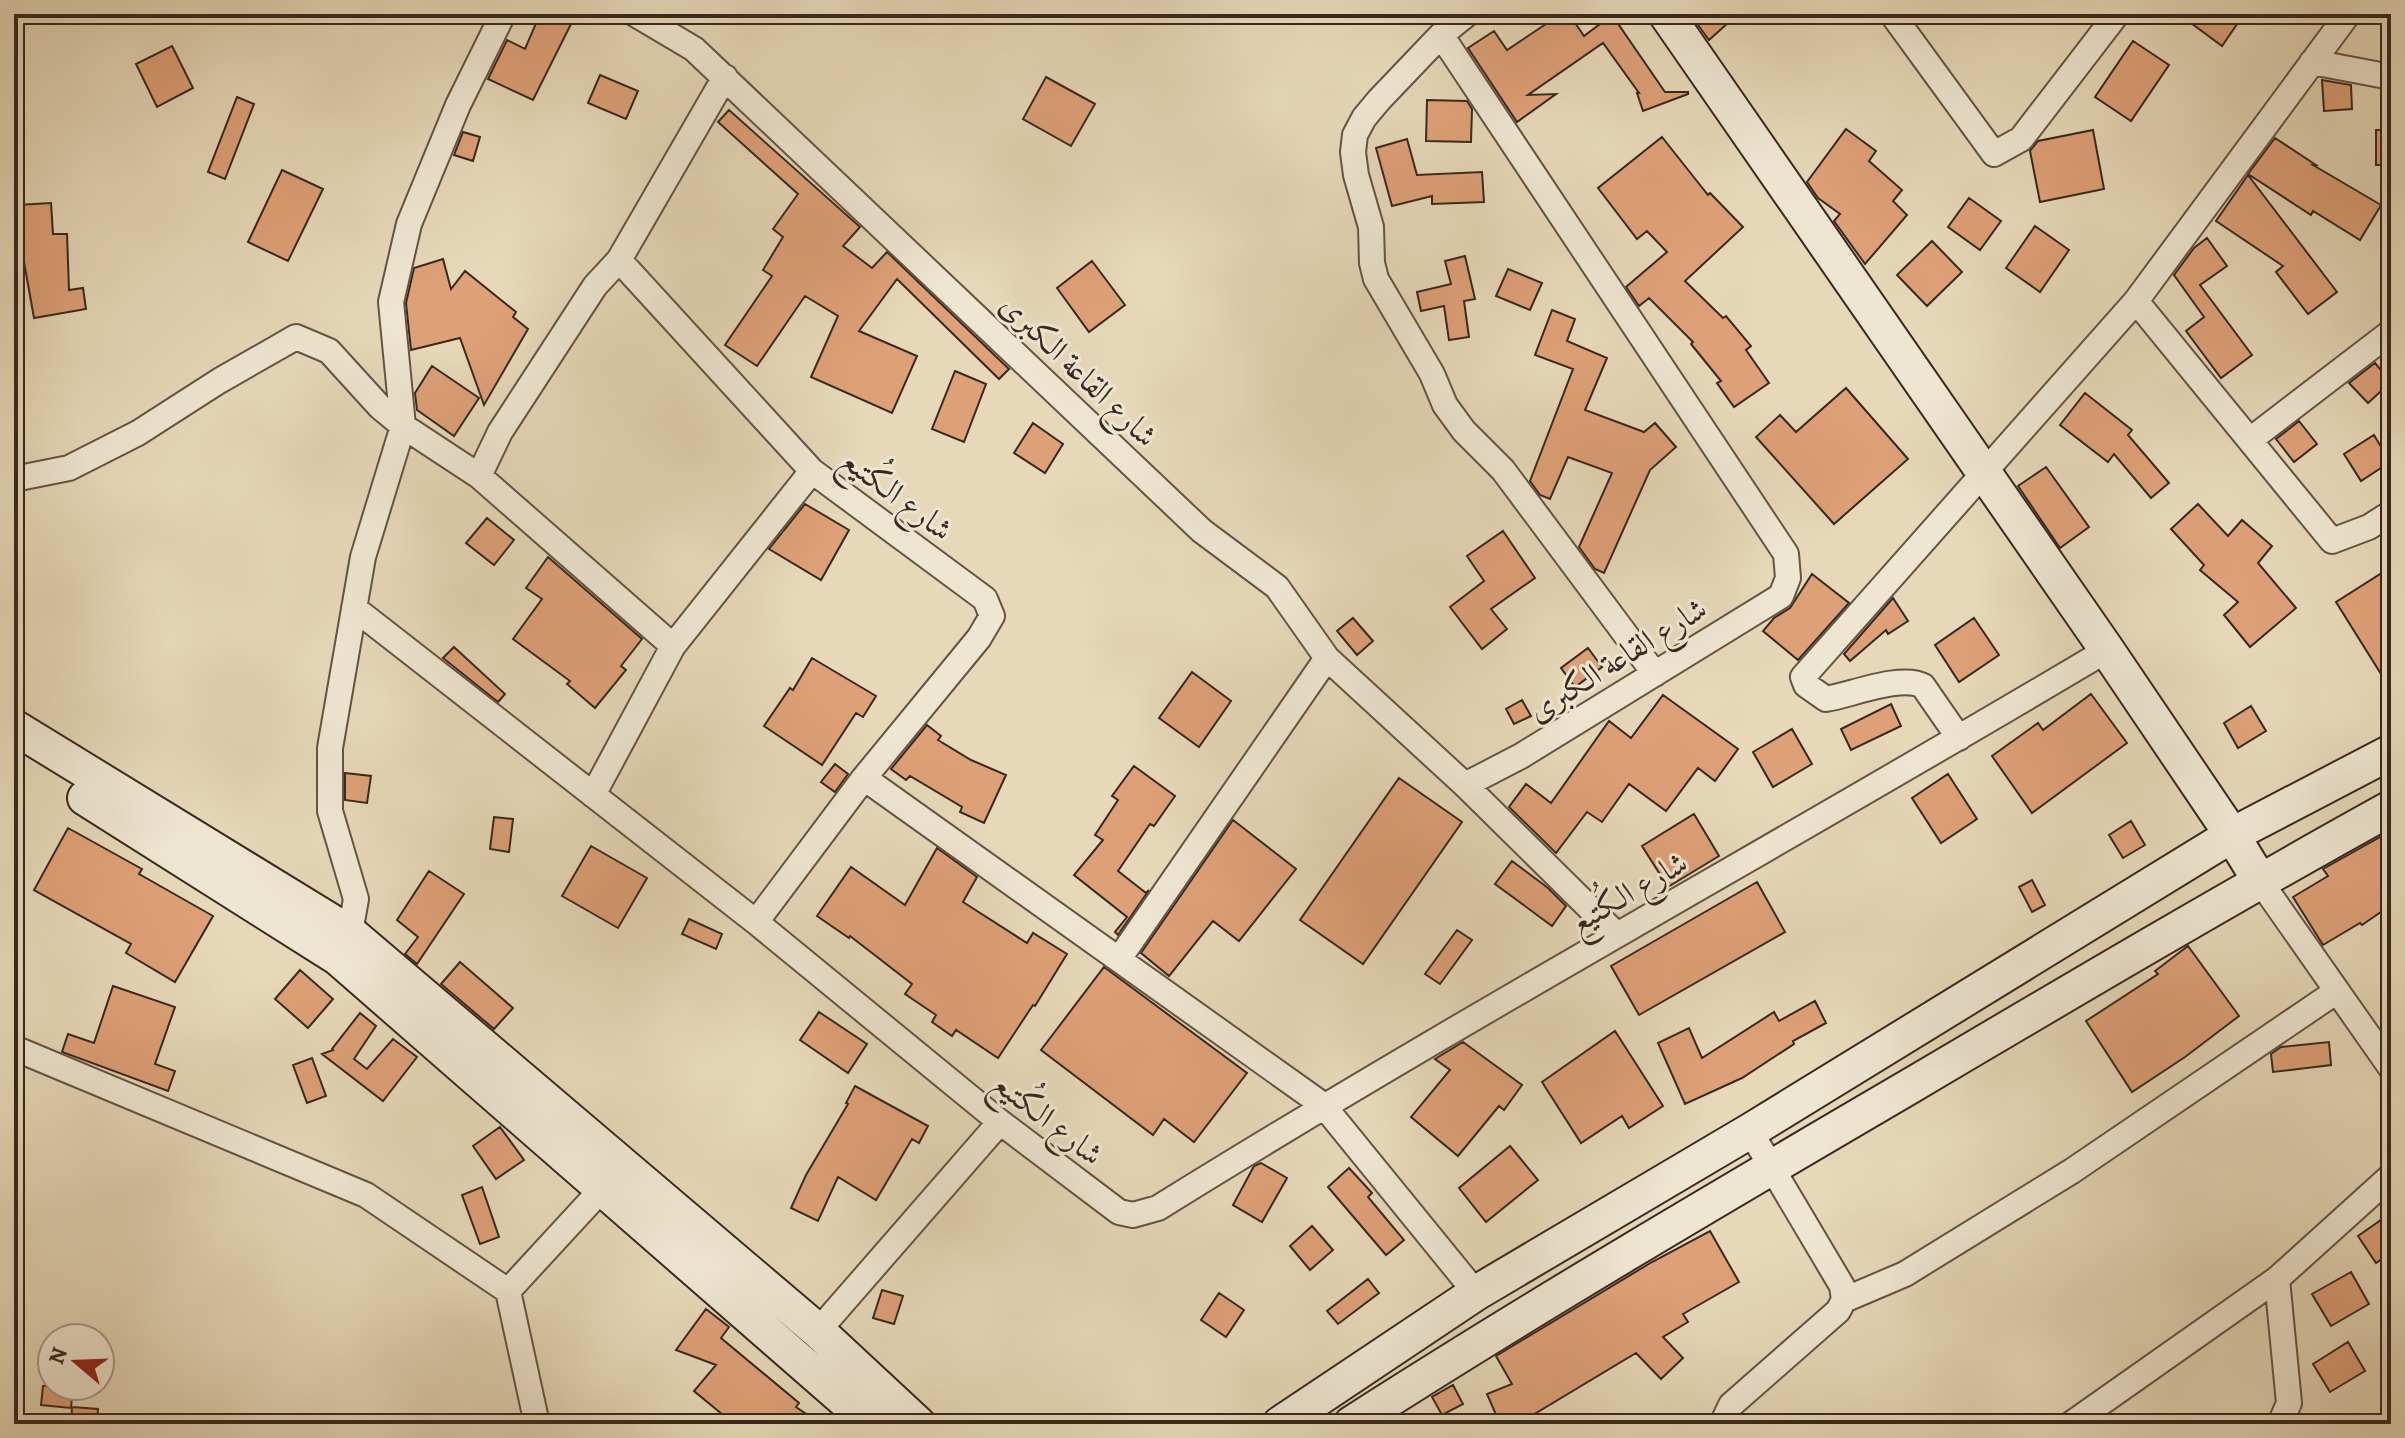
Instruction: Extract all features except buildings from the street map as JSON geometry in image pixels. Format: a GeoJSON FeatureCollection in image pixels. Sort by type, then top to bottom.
{"type":"FeatureCollection","features":[{"type":"Feature","properties":{"kind":"main road"},"geometry":{"type":"LineString","coordinates":[[1666,14],[1985,471],[2260,881]]}},
{"type":"Feature","properties":{"kind":"main road"},"geometry":{"type":"LineString","coordinates":[[14,727],[350,933],[818,1331],[918,1424]]}},
{"type":"Feature","properties":{"kind":"main road"},"geometry":{"type":"LineString","coordinates":[[1280,1424],[1476,1293],[1750,1131],[2232,835],[2391,752]]}},
{"type":"Feature","properties":{"kind":"main road"},"geometry":{"type":"LineString","coordinates":[[14,753],[338,958],[872,1424]]}},
{"type":"Feature","properties":{"kind":"main road"},"geometry":{"type":"LineString","coordinates":[[1351,1424],[1509,1322],[2260,881],[2391,808]]}},
{"type":"Feature","properties":{"kind":"street"},"geometry":{"type":"LineString","coordinates":[[350,933],[356,899],[330,811],[330,748],[363,557],[403,426],[391,302],[395,277],[409,224],[458,105],[503,14]]}},
{"type":"Feature","properties":{"kind":"street","name":"شارع القاعة الكبرى"},"geometry":{"type":"LineString","coordinates":[[635,14],[694,49],[1202,531],[1277,587],[1327,658],[1465,785],[1617,935]]}},
{"type":"Feature","properties":{"kind":"street"},"geometry":{"type":"LineString","coordinates":[[1467,14],[1441,35],[1364,118],[1355,135],[1356,175],[1371,227],[1372,263],[1376,279],[1432,374],[1445,405],[1464,431],[1503,470],[1655,674]]}},
{"type":"Feature","properties":{"kind":"street"},"geometry":{"type":"LineString","coordinates":[[1892,14],[1994,154],[2021,139],[2105,19]]}},
{"type":"Feature","properties":{"kind":"street"},"geometry":{"type":"LineString","coordinates":[[1959,738],[1923,686],[1915,682],[1900,682],[1826,699],[1806,685],[1803,677],[2136,301],[2348,14]]}},
{"type":"Feature","properties":{"kind":"street","name":"شارع القاعة الكبرى"},"geometry":{"type":"LineString","coordinates":[[1441,35],[1786,554],[1788,578],[1781,596],[1521,756],[1465,785]]}},
{"type":"Feature","properties":{"kind":"street"},"geometry":{"type":"LineString","coordinates":[[2312,62],[2391,77]]}},
{"type":"Feature","properties":{"kind":"street"},"geometry":{"type":"LineString","coordinates":[[479,476],[500,432],[595,286],[619,260],[725,77]]}},
{"type":"Feature","properties":{"kind":"street","name":"شارع الكُتيع"},"geometry":{"type":"LineString","coordinates":[[619,260],[812,471],[985,599],[992,616],[979,638],[864,778],[756,922],[1000,1122],[1119,1212],[1133,1215],[1158,1208],[1323,1105],[2107,650]]}},
{"type":"Feature","properties":{"kind":"street"},"geometry":{"type":"LineString","coordinates":[[2136,301],[2332,541],[2369,527],[2391,513]]}},
{"type":"Feature","properties":{"kind":"street"},"geometry":{"type":"LineString","coordinates":[[2250,440],[2391,332]]}},
{"type":"Feature","properties":{"kind":"street"},"geometry":{"type":"LineString","coordinates":[[14,479],[69,468],[138,433],[296,337],[329,351],[380,407],[403,426],[479,476],[673,646]]}},
{"type":"Feature","properties":{"kind":"street"},"geometry":{"type":"LineString","coordinates":[[593,795],[673,646],[812,471]]}},
{"type":"Feature","properties":{"kind":"street"},"geometry":{"type":"LineString","coordinates":[[354,608],[756,922]]}},
{"type":"Feature","properties":{"kind":"street"},"geometry":{"type":"LineString","coordinates":[[1119,959],[1327,658]]}},
{"type":"Feature","properties":{"kind":"street"},"geometry":{"type":"LineString","coordinates":[[864,778],[1323,1105],[1476,1293]]}},
{"type":"Feature","properties":{"kind":"street"},"geometry":{"type":"LineString","coordinates":[[2260,881],[2391,1068]]}},
{"type":"Feature","properties":{"kind":"street"},"geometry":{"type":"LineString","coordinates":[[1844,1300],[1905,1274],[2072,1171],[2337,991]]}},
{"type":"Feature","properties":{"kind":"street"},"geometry":{"type":"LineString","coordinates":[[14,1048],[366,1195],[508,1291],[537,1424]]}},
{"type":"Feature","properties":{"kind":"street"},"geometry":{"type":"LineString","coordinates":[[818,1331],[1000,1122]]}},
{"type":"Feature","properties":{"kind":"street"},"geometry":{"type":"LineString","coordinates":[[1722,1424],[1731,1405],[1838,1311],[1844,1300],[1842,1286],[1750,1131]]}},
{"type":"Feature","properties":{"kind":"street"},"geometry":{"type":"LineString","coordinates":[[2071,1424],[2277,1279],[2391,1176]]}},
{"type":"Feature","properties":{"kind":"street"},"geometry":{"type":"LineString","coordinates":[[508,1291],[602,1189]]}},
{"type":"Feature","properties":{"kind":"street"},"geometry":{"type":"LineString","coordinates":[[2277,1279],[2289,1403],[2280,1424]]}}]}
